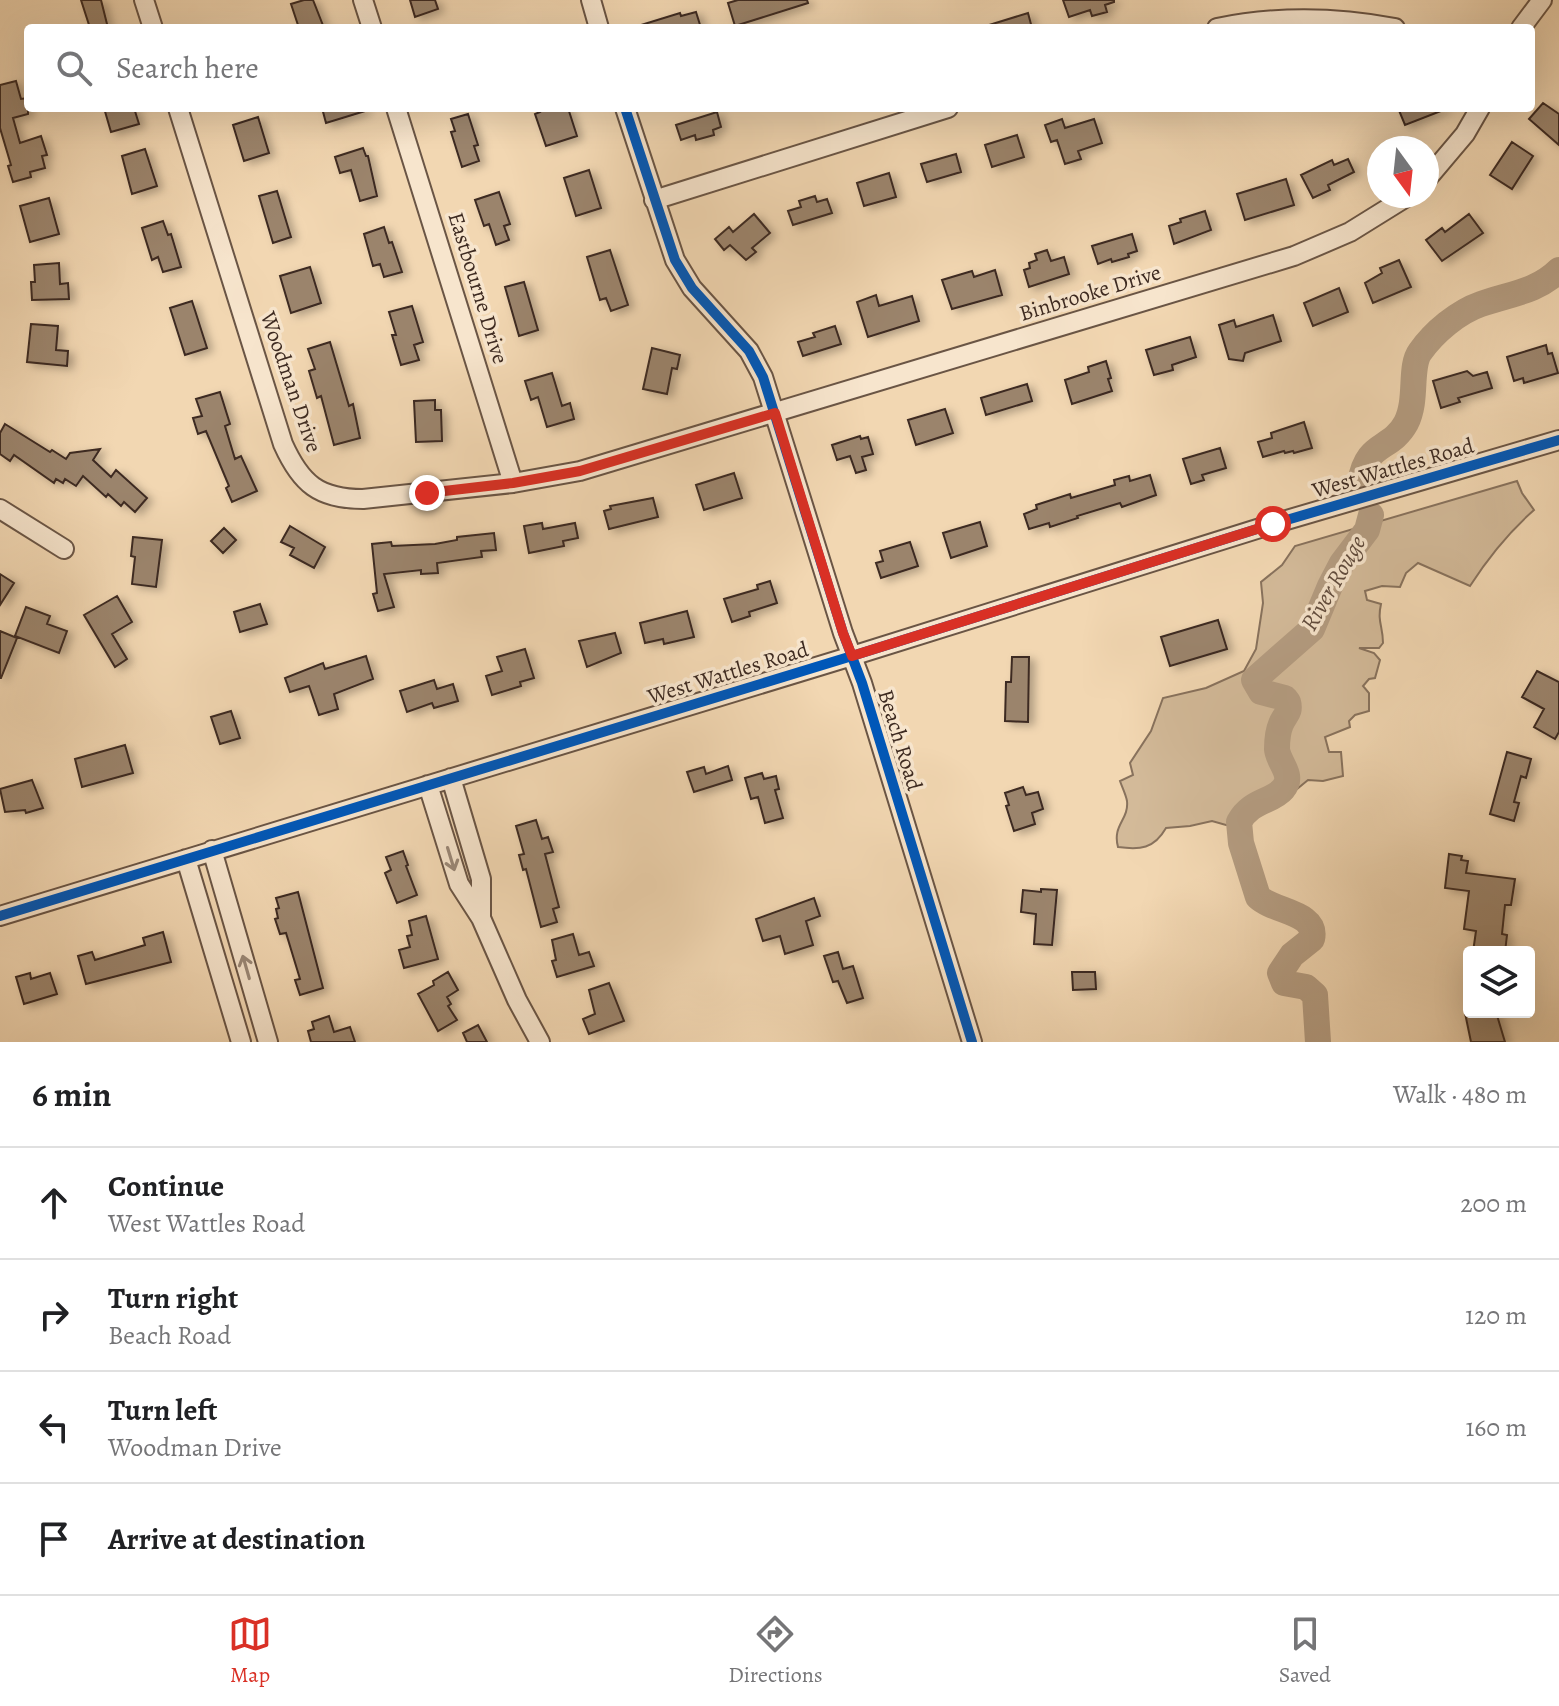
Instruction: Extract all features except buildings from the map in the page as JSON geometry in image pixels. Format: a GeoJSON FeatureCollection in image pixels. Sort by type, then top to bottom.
{"type":"FeatureCollection","features":[{"type":"Feature","properties":{"kind":"street"},"geometry":{"type":"LineString","coordinates":[[144,0],[152,24]]}},
{"type":"Feature","properties":{"kind":"street"},"geometry":{"type":"LineString","coordinates":[[363,0],[371,24]]}},
{"type":"Feature","properties":{"kind":"street"},"geometry":{"type":"LineString","coordinates":[[591,0],[598,24]]}},
{"type":"Feature","properties":{"kind":"street"},"geometry":{"type":"LineString","coordinates":[[1524,24],[1542,0]]}},
{"type":"Feature","properties":{"kind":"street"},"geometry":{"type":"LineString","coordinates":[[1249,24],[1281,20],[1368,24]]}},
{"type":"Feature","properties":{"kind":"street","name":"Woodman Drive"},"geometry":{"type":"LineString","coordinates":[[179,112],[283,444],[300,476],[318,490],[343,499],[513,483],[580,471],[775,413]]}},
{"type":"Feature","properties":{"kind":"street","name":"Eastbourne Drive"},"geometry":{"type":"LineString","coordinates":[[397,112],[513,483]]}},
{"type":"Feature","properties":{"kind":"street","name":"Beach Road"},"geometry":{"type":"LineString","coordinates":[[626,112],[671,251],[683,275],[749,351],[763,377],[972,1042]]}},
{"type":"Feature","properties":{"kind":"street"},"geometry":{"type":"LineString","coordinates":[[654,200],[935,112]]}},
{"type":"Feature","properties":{"kind":"street"},"geometry":{"type":"LineString","coordinates":[[1439,165],[1465,134],[1478,112]]}},
{"type":"Feature","properties":{"kind":"street","name":"Binbrooke Drive"},"geometry":{"type":"LineString","coordinates":[[775,413],[1281,260],[1350,232],[1389,208]]}},
{"type":"Feature","properties":{"kind":"street","name":"West Wattles Road"},"geometry":{"type":"LineString","coordinates":[[0,916],[1273,524],[1559,440]]}},
{"type":"Feature","properties":{"kind":"street"},"geometry":{"type":"LineString","coordinates":[[0,509],[64,549]]}},
{"type":"Feature","properties":{"kind":"street"},"geometry":{"type":"LineString","coordinates":[[451,778],[481,879],[481,918]]}},
{"type":"Feature","properties":{"kind":"street"},"geometry":{"type":"LineString","coordinates":[[428,785],[459,884],[481,918],[517,1000],[540,1042]]}},
{"type":"Feature","properties":{"kind":"street"},"geometry":{"type":"LineString","coordinates":[[212,850],[268,1042]]}},
{"type":"Feature","properties":{"kind":"street"},"geometry":{"type":"LineString","coordinates":[[186,859],[241,1042]]}},
{"type":"Feature","properties":{"kind":"shaded area"},"geometry":{"type":"Polygon","coordinates":[[[1517,481],[1534,510],[1499,546],[1470,586],[1418,563],[1406,573],[1400,587],[1382,586],[1365,591],[1367,600],[1381,604],[1383,643],[1379,648],[1359,648],[1374,653],[1380,660],[1375,678],[1369,679],[1363,686],[1369,693],[1369,711],[1355,715],[1349,721],[1350,727],[1325,737],[1329,752],[1341,752],[1343,776],[1323,781],[1308,780],[1286,798],[1269,802],[1246,824],[1226,825],[1212,821],[1166,828],[1157,840],[1146,846],[1118,847],[1117,833],[1127,808],[1120,781],[1133,775],[1130,763],[1151,731],[1163,698],[1206,688],[1244,671],[1256,649],[1263,603],[1261,582],[1282,565],[1295,546],[1517,481]]]}},
{"type":"Feature","properties":{"kind":"waterway","name":"River Rouge"},"geometry":{"type":"LineString","coordinates":[[1360,483],[1363,469],[1373,453],[1393,439],[1406,423],[1412,404],[1417,358],[1432,337],[1464,312],[1532,288],[1559,270]]}},
{"type":"Feature","properties":{"kind":"waterway","name":"River Rouge"},"geometry":{"type":"LineString","coordinates":[[1318,1042],[1315,995],[1306,987],[1284,983],[1280,973],[1292,955],[1312,939],[1312,930],[1302,918],[1258,897],[1241,843],[1239,822],[1249,809],[1283,789],[1287,779],[1277,749],[1288,702],[1285,698],[1261,692],[1254,680],[1312,629],[1330,586],[1342,563],[1367,530],[1371,515]]}},
{"type":"Feature","properties":{"kind":"cycle path"},"geometry":{"type":"LineString","coordinates":[[626,112],[675,260],[692,288],[749,351],[763,377],[843,633],[862,683],[972,1042]]}},
{"type":"Feature","properties":{"kind":"cycle path"},"geometry":{"type":"LineString","coordinates":[[0,916],[1273,524],[1559,440]]}},
{"type":"Feature","properties":{"kind":"route"},"geometry":{"type":"LineString","coordinates":[[427,493],[580,471],[775,413],[852,656],[1273,524]]}}]}
